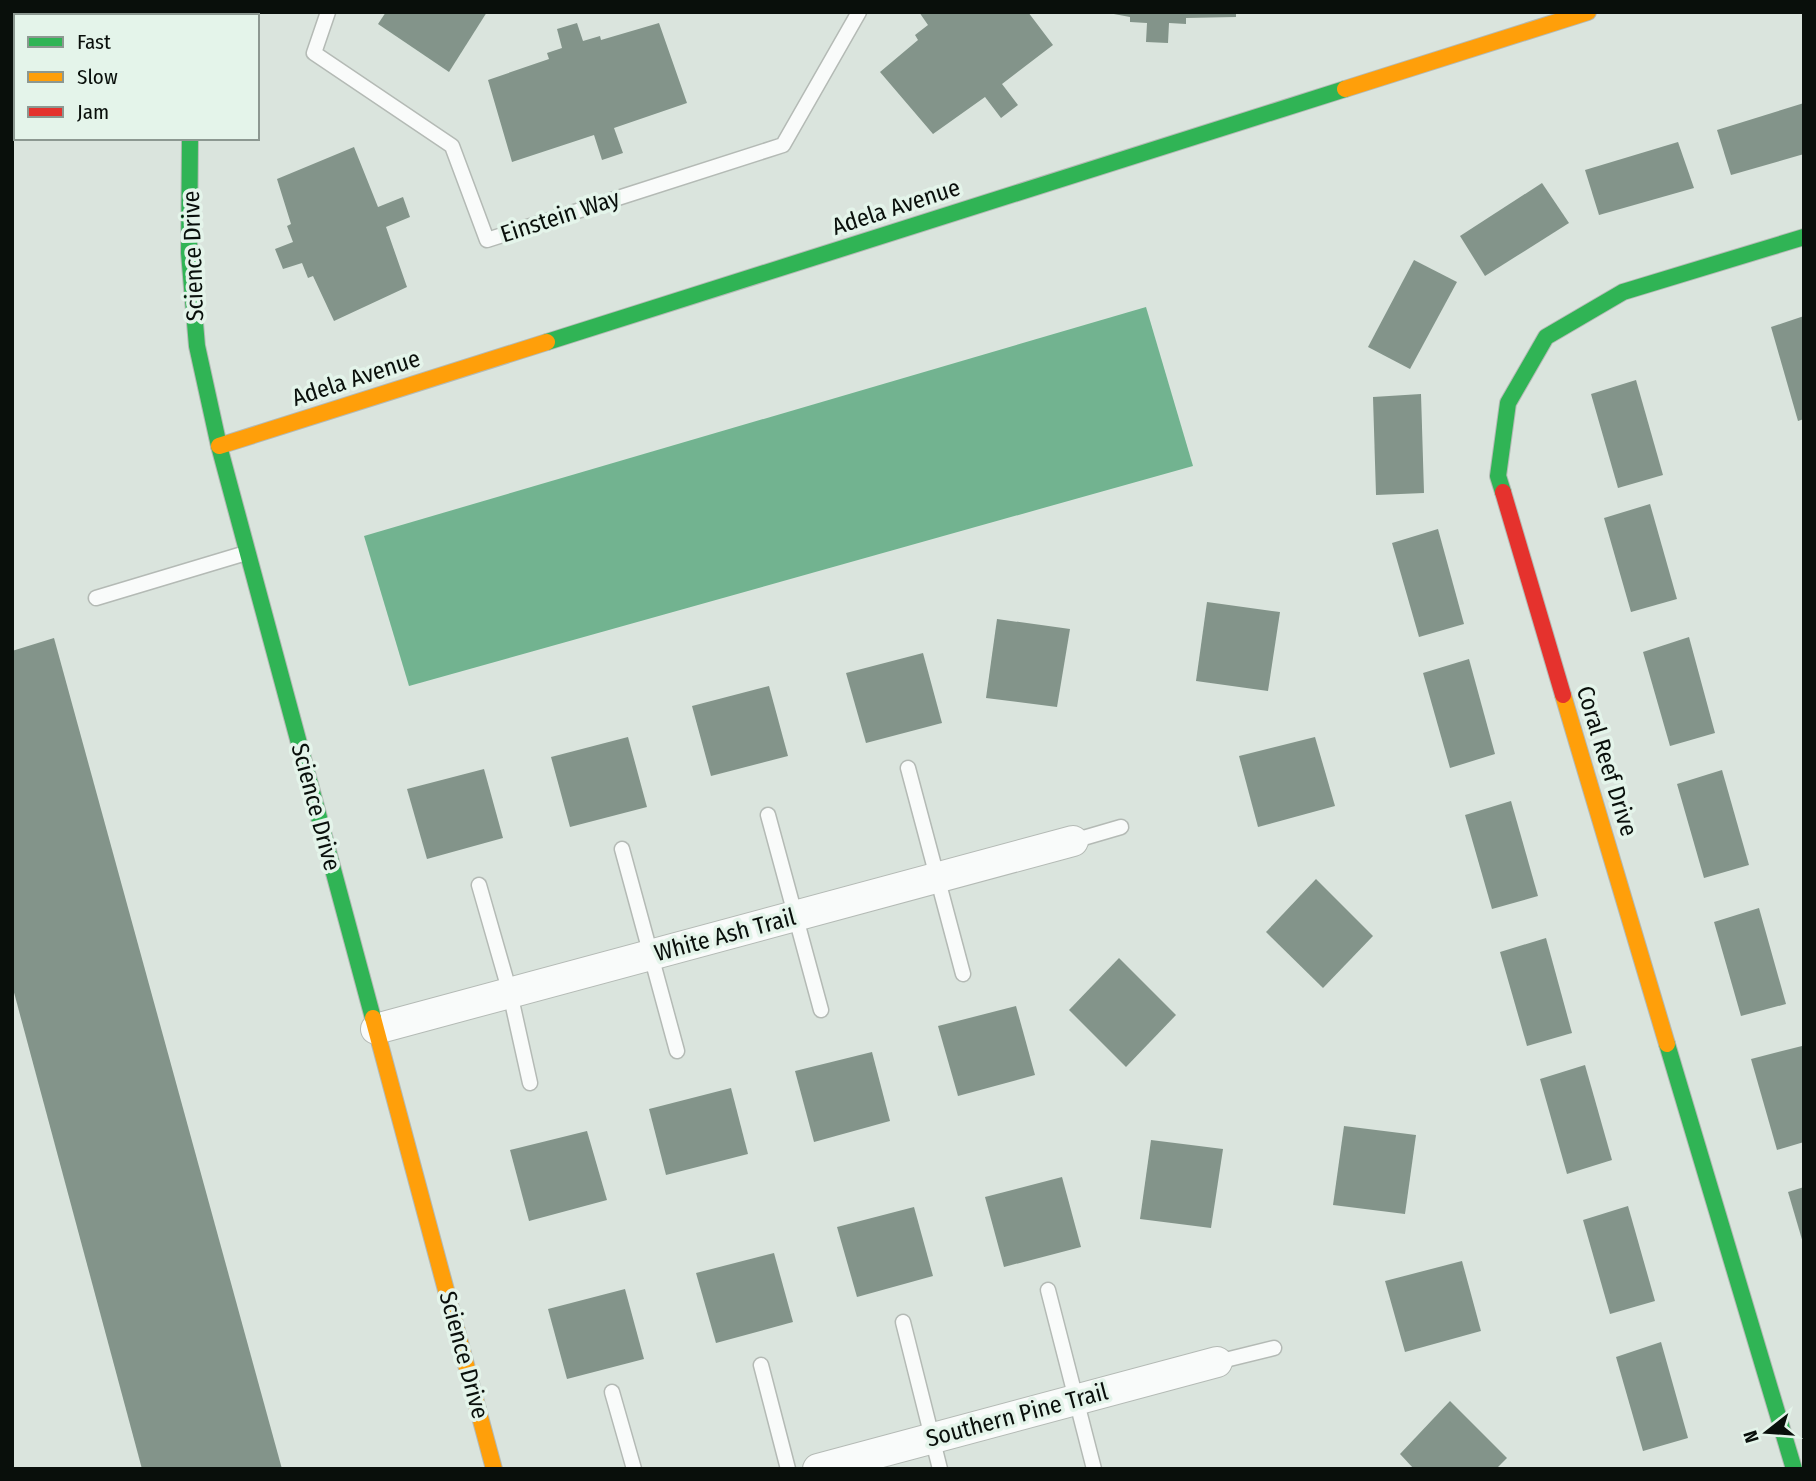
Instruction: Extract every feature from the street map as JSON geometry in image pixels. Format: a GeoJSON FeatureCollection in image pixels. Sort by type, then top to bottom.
{"type":"FeatureCollection","features":[{"type":"Feature","properties":{"kind":"street","name":"Adela Avenue"},"geometry":{"type":"LineString","coordinates":[[219,446],[1588,12]]}},
{"type":"Feature","properties":{"kind":"street","name":"Science Drive"},"geometry":{"type":"LineString","coordinates":[[190,140],[189,253],[197,346],[219,446],[494,1469]]}},
{"type":"Feature","properties":{"kind":"street","name":"Coral Reef Drive"},"geometry":{"type":"LineString","coordinates":[[1794,1469],[1498,476],[1508,403],[1546,338],[1623,292],[1804,237]]}},
{"type":"Feature","properties":{"kind":"street","name":"White Ash Trail"},"geometry":{"type":"LineString","coordinates":[[376,1029],[1073,841]]}},
{"type":"Feature","properties":{"kind":"street","name":"Southern Pine Trail"},"geometry":{"type":"LineString","coordinates":[[818,1469],[1217,1362]]}},
{"type":"Feature","properties":{"kind":"lane","name":"Einstein Way"},"geometry":{"type":"LineString","coordinates":[[328,12],[314,53],[452,146],[486,240],[783,145],[859,12]]}},
{"type":"Feature","properties":{"kind":"lane"},"geometry":{"type":"LineString","coordinates":[[96,598],[248,553]]}},
{"type":"Feature","properties":{"kind":"lane"},"geometry":{"type":"LineString","coordinates":[[908,768],[963,974]]}},
{"type":"Feature","properties":{"kind":"lane"},"geometry":{"type":"LineString","coordinates":[[768,815],[821,1010]]}},
{"type":"Feature","properties":{"kind":"lane"},"geometry":{"type":"LineString","coordinates":[[1073,841],[1121,827]]}},
{"type":"Feature","properties":{"kind":"lane"},"geometry":{"type":"LineString","coordinates":[[622,849],[677,1051]]}},
{"type":"Feature","properties":{"kind":"lane"},"geometry":{"type":"LineString","coordinates":[[479,885],[510,993],[530,1083]]}},
{"type":"Feature","properties":{"kind":"lane"},"geometry":{"type":"LineString","coordinates":[[1048,1290],[1094,1469]]}},
{"type":"Feature","properties":{"kind":"lane"},"geometry":{"type":"LineString","coordinates":[[903,1322],[940,1469]]}},
{"type":"Feature","properties":{"kind":"lane"},"geometry":{"type":"LineString","coordinates":[[1217,1362],[1273,1348]]}},
{"type":"Feature","properties":{"kind":"lane"},"geometry":{"type":"LineString","coordinates":[[761,1365],[788,1469]]}},
{"type":"Feature","properties":{"kind":"lane"},"geometry":{"type":"LineString","coordinates":[[612,1392],[634,1469]]}},
{"type":"Feature","properties":{"kind":"shaded area"},"geometry":{"type":"Polygon","coordinates":[[[1146,307],[1193,466],[409,686],[364,536],[1146,307]]]}},
{"type":"Feature","properties":{"kind":"building"},"geometry":{"type":"Polygon","coordinates":[[[386,12],[487,12],[449,72],[378,24],[386,12]]]}},
{"type":"Feature","properties":{"kind":"building"},"geometry":{"type":"Polygon","coordinates":[[[919,12],[1028,12],[1053,45],[1002,84],[1018,105],[1001,118],[985,97],[933,134],[880,72],[918,40],[915,35],[928,25],[919,12]]]}},
{"type":"Feature","properties":{"kind":"building"},"geometry":{"type":"Polygon","coordinates":[[[1103,12],[1236,12],[1236,17],[1186,18],[1186,24],[1169,23],[1168,43],[1146,42],[1147,23],[1130,22],[1130,17],[1103,12]]]}},
{"type":"Feature","properties":{"kind":"building"},"geometry":{"type":"Polygon","coordinates":[[[577,23],[583,41],[600,36],[601,40],[659,23],[687,103],[614,128],[623,153],[602,160],[594,135],[512,162],[488,80],[549,59],[547,53],[562,48],[557,29],[577,23]]]}},
{"type":"Feature","properties":{"kind":"building"},"geometry":{"type":"Polygon","coordinates":[[[1804,103],[1804,154],[1731,175],[1717,130],[1804,103]]]}},
{"type":"Feature","properties":{"kind":"building"},"geometry":{"type":"Polygon","coordinates":[[[1678,142],[1694,188],[1599,215],[1585,170],[1678,142]]]}},
{"type":"Feature","properties":{"kind":"building"},"geometry":{"type":"Polygon","coordinates":[[[354,147],[378,207],[403,197],[410,217],[386,227],[407,287],[334,321],[313,276],[308,278],[302,263],[283,269],[275,249],[293,242],[287,226],[291,224],[277,179],[354,147]]]}},
{"type":"Feature","properties":{"kind":"building"},"geometry":{"type":"Polygon","coordinates":[[[1542,183],[1569,223],[1485,276],[1460,236],[1542,183]]]}},
{"type":"Feature","properties":{"kind":"building"},"geometry":{"type":"Polygon","coordinates":[[[1414,260],[1457,282],[1410,369],[1368,347],[1414,260]]]}},
{"type":"Feature","properties":{"kind":"building"},"geometry":{"type":"Polygon","coordinates":[[[1804,316],[1804,419],[1798,421],[1771,327],[1804,316]]]}},
{"type":"Feature","properties":{"kind":"building"},"geometry":{"type":"Polygon","coordinates":[[[1636,380],[1663,475],[1618,488],[1591,394],[1636,380]]]}},
{"type":"Feature","properties":{"kind":"building"},"geometry":{"type":"Polygon","coordinates":[[[1421,394],[1424,493],[1376,495],[1373,397],[1421,394]]]}},
{"type":"Feature","properties":{"kind":"building"},"geometry":{"type":"Polygon","coordinates":[[[1650,504],[1677,599],[1631,612],[1604,518],[1650,504]]]}},
{"type":"Feature","properties":{"kind":"building"},"geometry":{"type":"Polygon","coordinates":[[[1438,529],[1464,624],[1419,637],[1392,543],[1438,529]]]}},
{"type":"Feature","properties":{"kind":"building"},"geometry":{"type":"Polygon","coordinates":[[[1207,602],[1280,612],[1268,691],[1196,681],[1207,602]]]}},
{"type":"Feature","properties":{"kind":"building"},"geometry":{"type":"Polygon","coordinates":[[[997,619],[1070,629],[1057,707],[986,698],[997,619]]]}},
{"type":"Feature","properties":{"kind":"building"},"geometry":{"type":"Polygon","coordinates":[[[1689,637],[1715,733],[1670,746],[1643,652],[1689,637]]]}},
{"type":"Feature","properties":{"kind":"building"},"geometry":{"type":"Polygon","coordinates":[[[54,638],[282,1469],[142,1469],[12,985],[12,651],[54,638]]]}},
{"type":"Feature","properties":{"kind":"building"},"geometry":{"type":"Polygon","coordinates":[[[923,653],[942,723],[866,743],[846,673],[923,653]]]}},
{"type":"Feature","properties":{"kind":"building"},"geometry":{"type":"Polygon","coordinates":[[[1469,659],[1495,754],[1450,768],[1423,673],[1469,659]]]}},
{"type":"Feature","properties":{"kind":"building"},"geometry":{"type":"Polygon","coordinates":[[[769,686],[788,756],[711,776],[692,706],[769,686]]]}},
{"type":"Feature","properties":{"kind":"building"},"geometry":{"type":"Polygon","coordinates":[[[628,737],[647,807],[570,827],[551,757],[628,737]]]}},
{"type":"Feature","properties":{"kind":"building"},"geometry":{"type":"Polygon","coordinates":[[[1315,737],[1335,806],[1258,827],[1239,756],[1315,737]]]}},
{"type":"Feature","properties":{"kind":"building"},"geometry":{"type":"Polygon","coordinates":[[[484,769],[503,838],[427,859],[407,789],[484,769]]]}},
{"type":"Feature","properties":{"kind":"building"},"geometry":{"type":"Polygon","coordinates":[[[1722,770],[1749,865],[1704,878],[1677,784],[1722,770]]]}},
{"type":"Feature","properties":{"kind":"building"},"geometry":{"type":"Polygon","coordinates":[[[1511,801],[1538,896],[1492,909],[1465,815],[1511,801]]]}},
{"type":"Feature","properties":{"kind":"building"},"geometry":{"type":"Polygon","coordinates":[[[1316,879],[1373,936],[1323,988],[1266,932],[1316,879]]]}},
{"type":"Feature","properties":{"kind":"building"},"geometry":{"type":"Polygon","coordinates":[[[1759,908],[1786,1004],[1741,1016],[1714,922],[1759,908]]]}},
{"type":"Feature","properties":{"kind":"building"},"geometry":{"type":"Polygon","coordinates":[[[1546,938],[1572,1033],[1527,1046],[1500,952],[1546,938]]]}},
{"type":"Feature","properties":{"kind":"building"},"geometry":{"type":"Polygon","coordinates":[[[1119,958],[1176,1015],[1126,1067],[1069,1010],[1119,958]]]}},
{"type":"Feature","properties":{"kind":"building"},"geometry":{"type":"Polygon","coordinates":[[[1016,1006],[1035,1075],[958,1096],[938,1026],[1016,1006]]]}},
{"type":"Feature","properties":{"kind":"building"},"geometry":{"type":"Polygon","coordinates":[[[1802,1046],[1804,1142],[1777,1150],[1751,1059],[1802,1046]]]}},
{"type":"Feature","properties":{"kind":"building"},"geometry":{"type":"Polygon","coordinates":[[[872,1052],[890,1121],[814,1142],[795,1071],[872,1052]]]}},
{"type":"Feature","properties":{"kind":"building"},"geometry":{"type":"Polygon","coordinates":[[[1585,1065],[1612,1160],[1567,1174],[1540,1079],[1585,1065]]]}},
{"type":"Feature","properties":{"kind":"building"},"geometry":{"type":"Polygon","coordinates":[[[731,1088],[748,1154],[666,1175],[649,1109],[731,1088]]]}},
{"type":"Feature","properties":{"kind":"building"},"geometry":{"type":"Polygon","coordinates":[[[1344,1126],[1416,1135],[1405,1214],[1333,1205],[1344,1126]]]}},
{"type":"Feature","properties":{"kind":"building"},"geometry":{"type":"Polygon","coordinates":[[[587,1131],[607,1200],[529,1221],[510,1150],[587,1131]]]}},
{"type":"Feature","properties":{"kind":"building"},"geometry":{"type":"Polygon","coordinates":[[[1151,1140],[1223,1149],[1211,1228],[1140,1219],[1151,1140]]]}},
{"type":"Feature","properties":{"kind":"building"},"geometry":{"type":"Polygon","coordinates":[[[1062,1177],[1081,1247],[1004,1267],[985,1197],[1062,1177]]]}},
{"type":"Feature","properties":{"kind":"building"},"geometry":{"type":"Polygon","coordinates":[[[1804,1187],[1804,1243],[1803,1243],[1788,1192],[1804,1187]]]}},
{"type":"Feature","properties":{"kind":"building"},"geometry":{"type":"Polygon","coordinates":[[[1628,1206],[1655,1301],[1610,1314],[1583,1220],[1628,1206]]]}},
{"type":"Feature","properties":{"kind":"building"},"geometry":{"type":"Polygon","coordinates":[[[914,1207],[933,1276],[857,1297],[837,1227],[914,1207]]]}},
{"type":"Feature","properties":{"kind":"building"},"geometry":{"type":"Polygon","coordinates":[[[774,1253],[793,1322],[716,1343],[696,1273],[774,1253]]]}},
{"type":"Feature","properties":{"kind":"building"},"geometry":{"type":"Polygon","coordinates":[[[1462,1261],[1481,1331],[1405,1352],[1385,1281],[1462,1261]]]}},
{"type":"Feature","properties":{"kind":"building"},"geometry":{"type":"Polygon","coordinates":[[[625,1289],[644,1359],[567,1379],[548,1309],[625,1289]]]}},
{"type":"Feature","properties":{"kind":"building"},"geometry":{"type":"Polygon","coordinates":[[[1661,1342],[1688,1438],[1643,1451],[1616,1357],[1661,1342]]]}},
{"type":"Feature","properties":{"kind":"building"},"geometry":{"type":"Polygon","coordinates":[[[1450,1401],[1507,1458],[1496,1469],[1414,1469],[1400,1454],[1450,1401]]]}},
{"type":"Feature","properties":{"kind":"traffic: fast"},"geometry":{"type":"LineString","coordinates":[[547,342],[1345,89]]}},
{"type":"Feature","properties":{"kind":"traffic: fast"},"geometry":{"type":"LineString","coordinates":[[190,140],[189,253],[197,346],[219,446],[373,1018]]}},
{"type":"Feature","properties":{"kind":"traffic: fast"},"geometry":{"type":"LineString","coordinates":[[1503,492],[1498,476],[1508,403],[1546,337],[1623,292],[1804,237]]}},
{"type":"Feature","properties":{"kind":"traffic: fast"},"geometry":{"type":"LineString","coordinates":[[1667,1044],[1794,1469]]}},
{"type":"Feature","properties":{"kind":"traffic: slow"},"geometry":{"type":"LineString","coordinates":[[1345,89],[1588,12]]}},
{"type":"Feature","properties":{"kind":"traffic: slow"},"geometry":{"type":"LineString","coordinates":[[219,446],[547,342]]}},
{"type":"Feature","properties":{"kind":"traffic: slow"},"geometry":{"type":"LineString","coordinates":[[1563,695],[1667,1044]]}},
{"type":"Feature","properties":{"kind":"traffic: slow"},"geometry":{"type":"LineString","coordinates":[[373,1018],[494,1469]]}},
{"type":"Feature","properties":{"kind":"traffic: jam"},"geometry":{"type":"LineString","coordinates":[[1503,492],[1563,695]]}}]}
